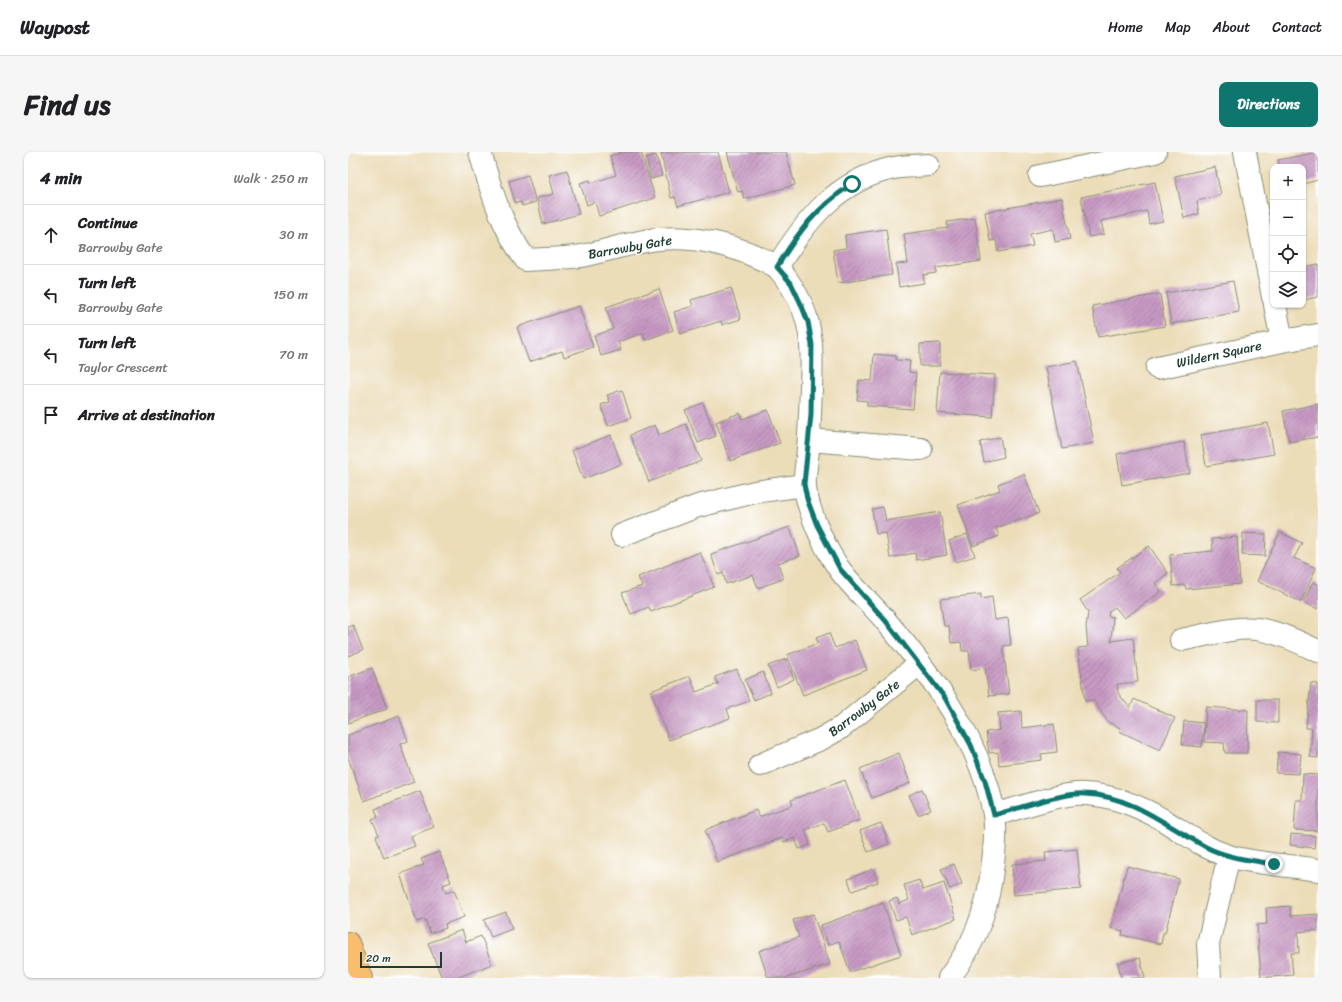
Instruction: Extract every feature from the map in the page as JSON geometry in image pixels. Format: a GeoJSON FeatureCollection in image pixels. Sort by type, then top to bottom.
{"type":"FeatureCollection","features":[{"type":"Feature","properties":{"kind":"main road"},"geometry":{"type":"LineString","coordinates":[[348,943],[361,978]]}},
{"type":"Feature","properties":{"kind":"street","name":"Barrowby Gate"},"geometry":{"type":"LineString","coordinates":[[480,152],[497,208],[506,230],[526,260],[573,257],[628,244],[657,239],[681,238],[722,245],[762,258],[777,267],[791,283],[808,322],[812,345],[809,440],[804,484],[807,499],[817,525],[840,569],[885,620],[920,663],[945,698],[971,745],[985,781],[994,815],[995,845],[989,892],[971,945],[949,978]]}},
{"type":"Feature","properties":{"kind":"street"},"geometry":{"type":"LineString","coordinates":[[1040,176],[1155,152]]}},
{"type":"Feature","properties":{"kind":"street"},"geometry":{"type":"LineString","coordinates":[[1244,152],[1270,282]]}},
{"type":"Feature","properties":{"kind":"street"},"geometry":{"type":"LineString","coordinates":[[777,267],[794,240],[812,216],[839,193],[872,174],[896,168],[928,165]]}},
{"type":"Feature","properties":{"kind":"street"},"geometry":{"type":"LineString","coordinates":[[1276,308],[1282,341]]}},
{"type":"Feature","properties":{"kind":"street","name":"Wildern Square"},"geometry":{"type":"LineString","coordinates":[[1157,368],[1282,341],[1318,335]]}},
{"type":"Feature","properties":{"kind":"street"},"geometry":{"type":"LineString","coordinates":[[809,440],[921,449]]}},
{"type":"Feature","properties":{"kind":"street"},"geometry":{"type":"LineString","coordinates":[[622,535],[698,506],[755,492],[804,484]]}},
{"type":"Feature","properties":{"kind":"street"},"geometry":{"type":"LineString","coordinates":[[1181,640],[1236,630],[1256,629],[1278,634],[1318,651]]}},
{"type":"Feature","properties":{"kind":"street","name":"Barrowby Gate"},"geometry":{"type":"LineString","coordinates":[[760,765],[822,739],[842,727],[920,663]]}},
{"type":"Feature","properties":{"kind":"street"},"geometry":{"type":"LineString","coordinates":[[994,815],[1057,798],[1084,793],[1107,796],[1129,804],[1158,818],[1207,848],[1229,856],[1318,870]]}},
{"type":"Feature","properties":{"kind":"street"},"geometry":{"type":"LineString","coordinates":[[1210,978],[1208,944],[1229,856]]}},
{"type":"Feature","properties":{"kind":"building"},"geometry":{"type":"Polygon","coordinates":[[[623,152],[641,152],[655,198],[599,216],[595,202],[587,205],[580,183],[590,180],[591,183],[616,175],[610,156],[623,152]]]}},
{"type":"Feature","properties":{"kind":"building"},"geometry":{"type":"Polygon","coordinates":[[[718,152],[729,192],[678,206],[675,197],[671,198],[661,153],[718,152]]]}},
{"type":"Feature","properties":{"kind":"building"},"geometry":{"type":"Polygon","coordinates":[[[727,152],[786,152],[795,185],[744,199],[742,191],[738,192],[727,152]]]}},
{"type":"Feature","properties":{"kind":"building"},"geometry":{"type":"Polygon","coordinates":[[[1318,152],[1318,180],[1306,183],[1306,164],[1279,164],[1278,160],[1318,152]]]}},
{"type":"Feature","properties":{"kind":"building"},"geometry":{"type":"Polygon","coordinates":[[[656,155],[662,176],[651,179],[646,158],[656,155]]]}},
{"type":"Feature","properties":{"kind":"building"},"geometry":{"type":"Polygon","coordinates":[[[1215,167],[1221,195],[1197,201],[1199,214],[1184,218],[1175,176],[1215,167]]]}},
{"type":"Feature","properties":{"kind":"building"},"geometry":{"type":"Polygon","coordinates":[[[567,170],[579,214],[543,224],[537,198],[554,194],[549,175],[567,170]]]}},
{"type":"Feature","properties":{"kind":"building"},"geometry":{"type":"Polygon","coordinates":[[[528,175],[536,202],[522,206],[521,202],[515,203],[509,181],[528,175]]]}},
{"type":"Feature","properties":{"kind":"building"},"geometry":{"type":"Polygon","coordinates":[[[1155,182],[1163,221],[1149,224],[1147,211],[1101,221],[1104,234],[1089,237],[1081,197],[1155,182]]]}},
{"type":"Feature","properties":{"kind":"building"},"geometry":{"type":"Polygon","coordinates":[[[1062,198],[1070,239],[1055,242],[1053,229],[1030,234],[1033,246],[998,252],[996,240],[990,241],[985,212],[1062,198]]]}},
{"type":"Feature","properties":{"kind":"building"},"geometry":{"type":"Polygon","coordinates":[[[975,218],[981,261],[936,268],[936,273],[923,275],[924,283],[899,287],[896,264],[908,263],[904,234],[948,228],[947,222],[975,218]]]}},
{"type":"Feature","properties":{"kind":"building"},"geometry":{"type":"Polygon","coordinates":[[[886,229],[892,275],[838,283],[833,250],[846,248],[845,235],[886,229]]]}},
{"type":"Feature","properties":{"kind":"building"},"geometry":{"type":"Polygon","coordinates":[[[1318,264],[1318,297],[1306,299],[1306,272],[1306,266],[1318,264]]]}},
{"type":"Feature","properties":{"kind":"building"},"geometry":{"type":"Polygon","coordinates":[[[1233,281],[1239,312],[1171,324],[1166,293],[1233,281]]]}},
{"type":"Feature","properties":{"kind":"building"},"geometry":{"type":"Polygon","coordinates":[[[731,288],[741,319],[722,325],[721,321],[680,334],[674,312],[693,306],[691,300],[731,288]]]}},
{"type":"Feature","properties":{"kind":"building"},"geometry":{"type":"Polygon","coordinates":[[[659,289],[673,330],[645,340],[643,333],[618,342],[621,350],[601,356],[594,336],[613,329],[606,307],[659,289]]]}},
{"type":"Feature","properties":{"kind":"building"},"geometry":{"type":"Polygon","coordinates":[[[1160,294],[1165,326],[1098,337],[1092,306],[1160,294]]]}},
{"type":"Feature","properties":{"kind":"building"},"geometry":{"type":"Polygon","coordinates":[[[579,306],[593,347],[564,357],[562,351],[529,362],[517,327],[579,306]]]}},
{"type":"Feature","properties":{"kind":"building"},"geometry":{"type":"Polygon","coordinates":[[[940,343],[940,366],[920,366],[920,344],[940,343]]]}},
{"type":"Feature","properties":{"kind":"building"},"geometry":{"type":"Polygon","coordinates":[[[874,354],[896,356],[896,360],[910,361],[909,372],[916,373],[913,409],[867,406],[867,401],[857,400],[859,380],[872,381],[874,354]]]}},
{"type":"Feature","properties":{"kind":"building"},"geometry":{"type":"Polygon","coordinates":[[[1077,361],[1094,443],[1062,449],[1046,367],[1077,361]]]}},
{"type":"Feature","properties":{"kind":"building"},"geometry":{"type":"Polygon","coordinates":[[[940,372],[995,375],[992,417],[937,413],[940,372]]]}},
{"type":"Feature","properties":{"kind":"building"},"geometry":{"type":"Polygon","coordinates":[[[622,390],[631,418],[608,426],[601,405],[610,402],[607,395],[622,390]]]}},
{"type":"Feature","properties":{"kind":"building"},"geometry":{"type":"Polygon","coordinates":[[[703,403],[716,436],[698,443],[685,410],[703,403]]]}},
{"type":"Feature","properties":{"kind":"building"},"geometry":{"type":"Polygon","coordinates":[[[1318,404],[1318,437],[1289,442],[1283,411],[1318,404]]]}},
{"type":"Feature","properties":{"kind":"building"},"geometry":{"type":"Polygon","coordinates":[[[768,410],[780,443],[730,461],[716,422],[740,413],[742,419],[768,410]]]}},
{"type":"Feature","properties":{"kind":"building"},"geometry":{"type":"Polygon","coordinates":[[[1268,423],[1274,454],[1206,466],[1201,435],[1268,423]]]}},
{"type":"Feature","properties":{"kind":"building"},"geometry":{"type":"Polygon","coordinates":[[[686,424],[701,461],[649,482],[630,435],[655,425],[659,435],[686,424]]]}},
{"type":"Feature","properties":{"kind":"building"},"geometry":{"type":"Polygon","coordinates":[[[611,435],[621,464],[583,479],[572,450],[611,435]]]}},
{"type":"Feature","properties":{"kind":"building"},"geometry":{"type":"Polygon","coordinates":[[[1000,437],[1004,457],[984,462],[980,442],[1000,437]]]}},
{"type":"Feature","properties":{"kind":"building"},"geometry":{"type":"Polygon","coordinates":[[[1184,442],[1190,473],[1122,485],[1117,454],[1184,442]]]}},
{"type":"Feature","properties":{"kind":"building"},"geometry":{"type":"Polygon","coordinates":[[[1024,474],[1039,513],[996,528],[999,536],[973,546],[958,505],[1000,490],[998,484],[1024,474]]]}},
{"type":"Feature","properties":{"kind":"building"},"geometry":{"type":"Polygon","coordinates":[[[883,507],[886,521],[940,512],[947,555],[916,560],[915,553],[890,558],[886,533],[876,534],[872,509],[883,507]]]}},
{"type":"Feature","properties":{"kind":"building"},"geometry":{"type":"Polygon","coordinates":[[[790,527],[800,556],[778,563],[783,579],[758,588],[753,575],[726,584],[723,573],[718,575],[711,554],[790,527]]]}},
{"type":"Feature","properties":{"kind":"building"},"geometry":{"type":"Polygon","coordinates":[[[1280,532],[1302,543],[1294,558],[1316,568],[1301,602],[1257,581],[1280,532]]]}},
{"type":"Feature","properties":{"kind":"building"},"geometry":{"type":"Polygon","coordinates":[[[1243,533],[1266,534],[1265,556],[1242,555],[1243,533]]]}},
{"type":"Feature","properties":{"kind":"building"},"geometry":{"type":"Polygon","coordinates":[[[967,534],[975,556],[956,562],[949,541],[967,534]]]}},
{"type":"Feature","properties":{"kind":"building"},"geometry":{"type":"Polygon","coordinates":[[[1237,537],[1240,584],[1186,589],[1185,585],[1173,586],[1170,555],[1213,551],[1212,539],[1237,537]]]}},
{"type":"Feature","properties":{"kind":"building"},"geometry":{"type":"Polygon","coordinates":[[[1149,546],[1168,573],[1155,583],[1161,592],[1124,618],[1115,607],[1109,611],[1108,616],[1113,617],[1111,641],[1133,638],[1138,682],[1117,684],[1118,693],[1130,708],[1134,699],[1175,718],[1160,750],[1119,731],[1120,728],[1108,722],[1093,700],[1085,701],[1078,648],[1088,647],[1086,627],[1088,612],[1080,600],[1120,572],[1117,568],[1149,546]]]}},
{"type":"Feature","properties":{"kind":"building"},"geometry":{"type":"Polygon","coordinates":[[[700,552],[714,587],[651,612],[649,607],[631,614],[622,593],[642,586],[638,577],[700,552]]]}},
{"type":"Feature","properties":{"kind":"building"},"geometry":{"type":"Polygon","coordinates":[[[1313,582],[1318,584],[1318,609],[1303,602],[1313,582]]]}},
{"type":"Feature","properties":{"kind":"building"},"geometry":{"type":"Polygon","coordinates":[[[981,594],[981,599],[992,597],[995,620],[1008,618],[1011,645],[1003,646],[1009,694],[989,696],[985,668],[971,670],[969,651],[962,651],[961,642],[951,643],[949,626],[944,626],[940,599],[981,594]]]}},
{"type":"Feature","properties":{"kind":"building"},"geometry":{"type":"Polygon","coordinates":[[[353,625],[363,650],[348,656],[348,627],[353,625]]]}},
{"type":"Feature","properties":{"kind":"building"},"geometry":{"type":"Polygon","coordinates":[[[829,633],[835,648],[855,640],[867,670],[803,695],[787,655],[818,643],[816,638],[829,633]]]}},
{"type":"Feature","properties":{"kind":"building"},"geometry":{"type":"Polygon","coordinates":[[[786,659],[794,679],[777,687],[768,666],[786,659]]]}},
{"type":"Feature","properties":{"kind":"building"},"geometry":{"type":"Polygon","coordinates":[[[372,668],[387,709],[348,723],[348,677],[372,668]]]}},
{"type":"Feature","properties":{"kind":"building"},"geometry":{"type":"Polygon","coordinates":[[[737,669],[749,701],[727,709],[730,718],[669,740],[651,691],[690,676],[696,692],[718,684],[715,677],[737,669]]]}},
{"type":"Feature","properties":{"kind":"building"},"geometry":{"type":"Polygon","coordinates":[[[763,672],[771,693],[754,700],[745,680],[763,672]]]}},
{"type":"Feature","properties":{"kind":"building"},"geometry":{"type":"Polygon","coordinates":[[[1311,683],[1318,684],[1318,758],[1310,757],[1312,728],[1306,728],[1311,683]]]}},
{"type":"Feature","properties":{"kind":"building"},"geometry":{"type":"Polygon","coordinates":[[[1257,700],[1278,700],[1278,723],[1257,722],[1257,700]]]}},
{"type":"Feature","properties":{"kind":"building"},"geometry":{"type":"Polygon","coordinates":[[[1206,707],[1248,710],[1247,753],[1225,753],[1224,743],[1204,742],[1206,707]]]}},
{"type":"Feature","properties":{"kind":"building"},"geometry":{"type":"Polygon","coordinates":[[[1021,711],[1022,728],[1054,724],[1057,752],[1041,754],[1042,760],[999,765],[998,752],[989,753],[986,732],[1000,730],[998,713],[1021,711]]]}},
{"type":"Feature","properties":{"kind":"building"},"geometry":{"type":"Polygon","coordinates":[[[399,716],[408,741],[400,744],[414,782],[364,801],[348,758],[348,735],[399,716]]]}},
{"type":"Feature","properties":{"kind":"building"},"geometry":{"type":"Polygon","coordinates":[[[1184,721],[1204,723],[1202,747],[1182,745],[1184,721]]]}},
{"type":"Feature","properties":{"kind":"building"},"geometry":{"type":"Polygon","coordinates":[[[1278,752],[1301,754],[1299,774],[1276,773],[1278,752]]]}},
{"type":"Feature","properties":{"kind":"building"},"geometry":{"type":"Polygon","coordinates":[[[899,753],[910,783],[872,798],[860,769],[899,753]]]}},
{"type":"Feature","properties":{"kind":"building"},"geometry":{"type":"Polygon","coordinates":[[[1303,774],[1318,775],[1318,831],[1294,830],[1296,800],[1302,800],[1303,774]]]}},
{"type":"Feature","properties":{"kind":"building"},"geometry":{"type":"Polygon","coordinates":[[[845,780],[860,820],[828,832],[824,823],[805,830],[810,845],[799,849],[795,838],[784,842],[782,838],[717,862],[705,830],[756,810],[759,817],[793,805],[791,800],[845,780]]]}},
{"type":"Feature","properties":{"kind":"building"},"geometry":{"type":"Polygon","coordinates":[[[922,789],[931,810],[918,815],[909,795],[922,789]]]}},
{"type":"Feature","properties":{"kind":"building"},"geometry":{"type":"Polygon","coordinates":[[[420,791],[434,827],[411,836],[415,846],[384,858],[376,836],[379,835],[372,819],[378,817],[375,809],[420,791]]]}},
{"type":"Feature","properties":{"kind":"building"},"geometry":{"type":"Polygon","coordinates":[[[881,823],[889,844],[868,852],[860,831],[881,823]]]}},
{"type":"Feature","properties":{"kind":"building"},"geometry":{"type":"Polygon","coordinates":[[[1291,834],[1315,836],[1314,848],[1290,845],[1291,834]]]}},
{"type":"Feature","properties":{"kind":"building"},"geometry":{"type":"Polygon","coordinates":[[[1077,849],[1081,889],[1014,895],[1012,864],[1046,861],[1045,852],[1077,849]]]}},
{"type":"Feature","properties":{"kind":"building"},"geometry":{"type":"Polygon","coordinates":[[[439,852],[451,882],[443,885],[446,893],[454,890],[464,917],[445,924],[446,928],[430,933],[425,919],[417,922],[400,874],[424,865],[421,859],[439,852]]]}},
{"type":"Feature","properties":{"kind":"building"},"geometry":{"type":"Polygon","coordinates":[[[954,864],[962,884],[950,889],[941,869],[954,864]]]}},
{"type":"Feature","properties":{"kind":"building"},"geometry":{"type":"Polygon","coordinates":[[[1127,866],[1179,879],[1161,944],[1122,935],[1123,931],[1111,928],[1127,866]]]}},
{"type":"Feature","properties":{"kind":"building"},"geometry":{"type":"Polygon","coordinates":[[[873,869],[878,882],[852,891],[848,879],[873,869]]]}},
{"type":"Feature","properties":{"kind":"building"},"geometry":{"type":"Polygon","coordinates":[[[919,880],[923,890],[944,883],[956,919],[912,935],[906,917],[896,920],[889,901],[897,898],[899,904],[909,900],[904,885],[919,880]]]}},
{"type":"Feature","properties":{"kind":"building"},"geometry":{"type":"Polygon","coordinates":[[[883,903],[901,955],[850,972],[839,941],[828,945],[821,925],[883,903]]]}},
{"type":"Feature","properties":{"kind":"building"},"geometry":{"type":"Polygon","coordinates":[[[1290,906],[1291,916],[1318,914],[1318,930],[1298,932],[1299,953],[1291,953],[1293,975],[1261,978],[1257,925],[1267,924],[1266,908],[1290,906]]]}},
{"type":"Feature","properties":{"kind":"building"},"geometry":{"type":"Polygon","coordinates":[[[506,912],[512,929],[491,937],[484,920],[506,912]]]}},
{"type":"Feature","properties":{"kind":"building"},"geometry":{"type":"Polygon","coordinates":[[[813,914],[830,964],[787,978],[768,978],[759,951],[799,937],[793,920],[813,914]]]}},
{"type":"Feature","properties":{"kind":"building"},"geometry":{"type":"Polygon","coordinates":[[[462,930],[466,942],[481,936],[492,964],[456,978],[442,978],[428,943],[462,930]]]}},
{"type":"Feature","properties":{"kind":"building"},"geometry":{"type":"Polygon","coordinates":[[[1140,958],[1145,978],[1121,978],[1118,963],[1140,958]]]}},
{"type":"Feature","properties":{"kind":"route"},"geometry":{"type":"LineString","coordinates":[[852,184],[832,197],[812,216],[794,240],[777,267],[791,283],[808,322],[812,345],[810,390],[811,415],[804,484],[807,499],[817,525],[840,569],[885,620],[920,663],[945,698],[971,745],[985,781],[994,815],[1057,798],[1084,793],[1107,796],[1129,804],[1164,821],[1207,848],[1229,856],[1274,864]]}}]}
